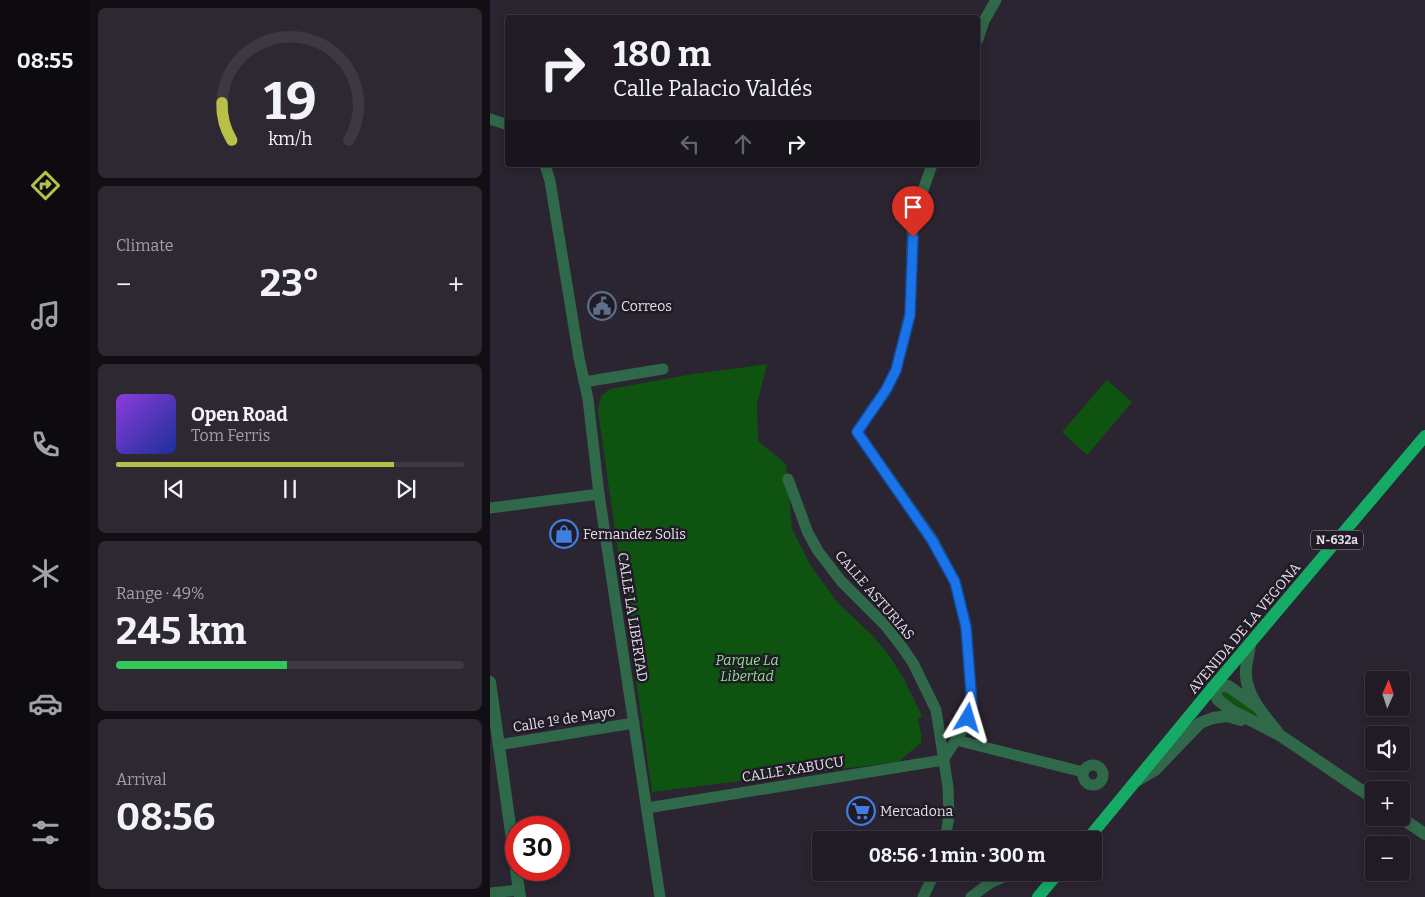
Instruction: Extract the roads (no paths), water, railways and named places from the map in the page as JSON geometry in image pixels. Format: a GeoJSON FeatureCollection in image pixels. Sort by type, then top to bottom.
{"type":"FeatureCollection","features":[{"type":"Feature","properties":{"kind":"main road","name":"AVENIDA DE LA VEGONA"},"geometry":{"type":"LineString","coordinates":[[1094,831],[1213,686],[1425,436]]}},
{"type":"Feature","properties":{"kind":"main road"},"geometry":{"type":"LineString","coordinates":[[1038,897],[1051,881]]}},
{"type":"Feature","properties":{"kind":"street"},"geometry":{"type":"LineString","coordinates":[[980,33],[984,21],[996,0]]}},
{"type":"Feature","properties":{"kind":"street"},"geometry":{"type":"LineString","coordinates":[[490,119],[505,124]]}},
{"type":"Feature","properties":{"kind":"street","name":"CALLE LA LIBERTAD"},"geometry":{"type":"LineString","coordinates":[[546,167],[550,181],[588,400],[599,494],[660,897]]}},
{"type":"Feature","properties":{"kind":"street"},"geometry":{"type":"LineString","coordinates":[[931,167],[913,218],[910,315],[896,370],[886,390],[857,432],[932,540],[955,582],[966,627],[972,705],[967,723],[943,760]]}},
{"type":"Feature","properties":{"kind":"street"},"geometry":{"type":"LineString","coordinates":[[584,382],[663,369]]}},
{"type":"Feature","properties":{"kind":"street","name":"CALLE ASTURIAS"},"geometry":{"type":"LineString","coordinates":[[788,479],[799,510],[818,551],[840,581],[885,625],[913,663],[936,710],[948,787],[949,816],[946,831]]}},
{"type":"Feature","properties":{"kind":"street"},"geometry":{"type":"LineString","coordinates":[[490,508],[599,494]]}},
{"type":"Feature","properties":{"kind":"street"},"geometry":{"type":"LineString","coordinates":[[1250,644],[1246,674],[1248,689],[1258,707],[1281,736]]}},
{"type":"Feature","properties":{"kind":"street"},"geometry":{"type":"LineString","coordinates":[[490,682],[508,816]]}},
{"type":"Feature","properties":{"kind":"street"},"geometry":{"type":"LineString","coordinates":[[1258,707],[1228,686],[1213,686],[1218,700],[1231,710],[1281,736],[1365,793]]}},
{"type":"Feature","properties":{"kind":"street"},"geometry":{"type":"LineString","coordinates":[[1136,781],[1155,770],[1200,723],[1213,718],[1227,716],[1255,723]]}},
{"type":"Feature","properties":{"kind":"street","name":"Calle 1º de Mayo"},"geometry":{"type":"LineString","coordinates":[[498,745],[634,723]]}},
{"type":"Feature","properties":{"kind":"street"},"geometry":{"type":"LineString","coordinates":[[956,740],[1083,772]]}},
{"type":"Feature","properties":{"kind":"street","name":"CALLE XABUCU"},"geometry":{"type":"LineString","coordinates":[[647,808],[943,760]]}},
{"type":"Feature","properties":{"kind":"street"},"geometry":{"type":"LineString","coordinates":[[1410,824],[1425,834]]}},
{"type":"Feature","properties":{"kind":"street"},"geometry":{"type":"LineString","coordinates":[[923,897],[931,881]]}},
{"type":"Feature","properties":{"kind":"street"},"geometry":{"type":"LineString","coordinates":[[971,897],[995,881]]}},
{"type":"Feature","properties":{"kind":"street"},"geometry":{"type":"LineString","coordinates":[[490,893],[520,893]]}},
{"type":"Feature","properties":{"kind":"place","name":"Correos"},"geometry":{"type":"Point","coordinates":[602,306]}},
{"type":"Feature","properties":{"kind":"place","name":"Fernandez Solis"},"geometry":{"type":"Point","coordinates":[564,534]}},
{"type":"Feature","properties":{"kind":"place","name":"Mercadona"},"geometry":{"type":"Point","coordinates":[861,811]}},
{"type":"Feature","properties":{"kind":"park label","name":"Parque La Libertad"},"geometry":{"type":"Point","coordinates":[747,668]}}]}
